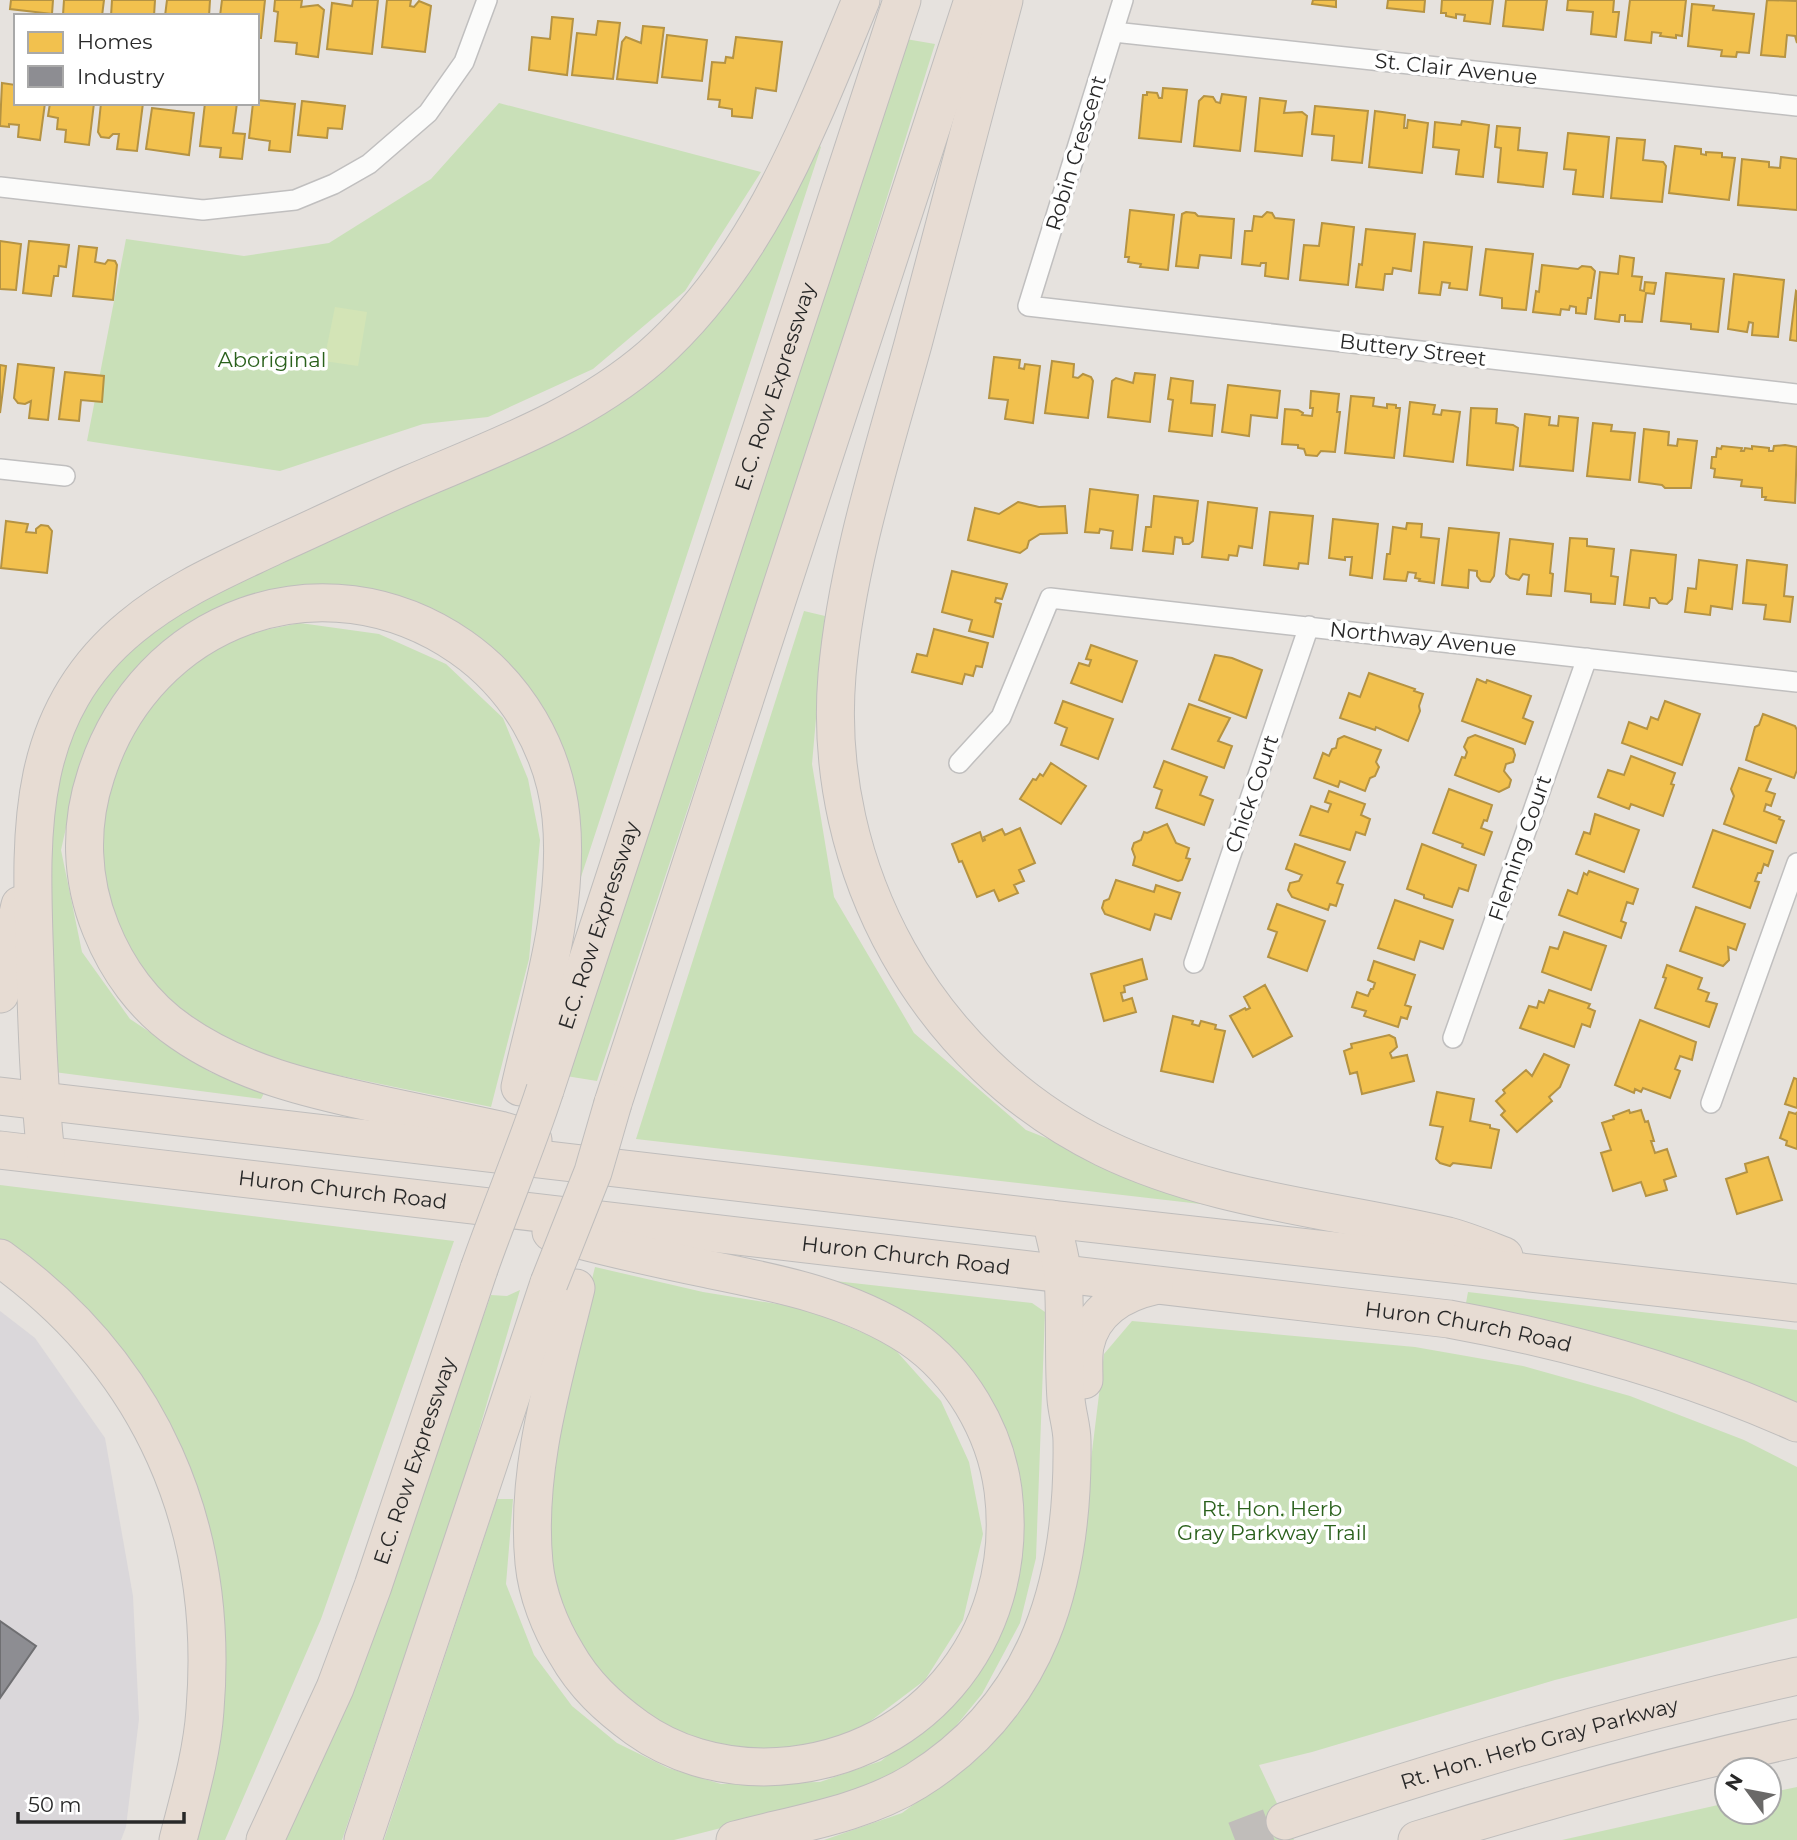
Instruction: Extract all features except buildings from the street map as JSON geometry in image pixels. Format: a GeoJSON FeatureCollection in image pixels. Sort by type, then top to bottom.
{"type":"FeatureCollection","features":[{"type":"Feature","properties":{"kind":"highway"},"geometry":{"type":"LineString","coordinates":[[47,1156],[40,1101],[32,853],[36,797],[46,756],[62,715],[80,684],[101,656],[128,629],[162,603],[202,579],[531,432],[583,405],[652,356],[686,322],[740,253],[781,184],[861,0]]}},
{"type":"Feature","properties":{"kind":"highway","name":"E.C. Row Expressway"},"geometry":{"type":"LineString","coordinates":[[265,1840],[335,1688],[369,1599],[501,1204],[526,1148],[533,1088],[902,0]]}},
{"type":"Feature","properties":{"kind":"highway"},"geometry":{"type":"LineString","coordinates":[[362,1840],[562,1285],[613,1103],[972,0]]}},
{"type":"Feature","properties":{"kind":"highway"},"geometry":{"type":"LineString","coordinates":[[1004,0],[863,526],[851,574],[842,629],[836,692],[836,734],[841,785],[849,827],[881,922],[924,995],[958,1038],[993,1073],[1028,1102],[1100,1146],[1130,1160],[1190,1181],[1452,1237],[1564,1277]]}},
{"type":"Feature","properties":{"kind":"highway"},"geometry":{"type":"LineString","coordinates":[[533,1088],[559,903],[563,862],[561,813],[541,741],[524,711],[501,681],[473,655],[442,634],[412,619],[347,604],[309,604],[276,608],[242,618],[206,634],[180,650],[154,674],[134,698],[115,728],[98,767],[85,820],[88,889],[97,918],[110,952],[128,980],[154,1010],[179,1031],[252,1071],[289,1083],[500,1130],[631,1170]]}},
{"type":"Feature","properties":{"kind":"highway"},"geometry":{"type":"LineString","coordinates":[[0,994],[32,853]]}},
{"type":"Feature","properties":{"kind":"highway"},"geometry":{"type":"LineString","coordinates":[[0,1097],[1797,1303]]}},
{"type":"Feature","properties":{"kind":"highway","name":"Huron Church Road"},"geometry":{"type":"LineString","coordinates":[[0,1150],[1449,1319],[1578,1346],[1670,1374],[1797,1423]]}},
{"type":"Feature","properties":{"kind":"highway"},"geometry":{"type":"LineString","coordinates":[[431,1200],[607,1248],[783,1284],[815,1294],[886,1323],[912,1339],[936,1360],[958,1384],[978,1413],[989,1437],[1002,1482],[1006,1535],[1003,1563],[986,1624],[953,1679],[915,1717],[857,1750],[823,1761],[791,1767],[753,1767],[713,1762],[652,1739],[591,1691],[555,1635],[534,1567],[537,1465],[562,1285]]}},
{"type":"Feature","properties":{"kind":"highway"},"geometry":{"type":"LineString","coordinates":[[735,1840],[852,1809],[894,1793],[941,1764],[987,1725],[1022,1675],[1036,1648],[1055,1591],[1066,1532],[1072,1439],[1066,1399],[1063,1273],[1051,1219]]}},
{"type":"Feature","properties":{"kind":"highway"},"geometry":{"type":"LineString","coordinates":[[0,1258],[48,1295],[74,1321],[102,1352],[128,1388],[154,1429],[172,1470],[190,1523],[205,1606],[205,1711],[198,1764],[178,1840]]}},
{"type":"Feature","properties":{"kind":"highway"},"geometry":{"type":"LineString","coordinates":[[1072,1439],[1084,1398],[1084,1349],[1092,1327],[1115,1301],[1128,1293],[1160,1285]]}},
{"type":"Feature","properties":{"kind":"highway","name":"Rt. Hon. Herb Gray Parkway"},"geometry":{"type":"LineString","coordinates":[[1285,1821],[1538,1740],[1797,1676]]}},
{"type":"Feature","properties":{"kind":"highway"},"geometry":{"type":"LineString","coordinates":[[1417,1840],[1586,1789],[1797,1738]]}},
{"type":"Feature","properties":{"kind":"street"},"geometry":{"type":"LineString","coordinates":[[0,187],[203,210],[295,200],[334,184],[369,164],[428,113],[464,62],[486,0]]}},
{"type":"Feature","properties":{"kind":"street","name":"Robin Crescent"},"geometry":{"type":"LineString","coordinates":[[1028,306],[1123,0]]}},
{"type":"Feature","properties":{"kind":"street","name":"St. Clair Avenue"},"geometry":{"type":"LineString","coordinates":[[1114,32],[1797,106]]}},
{"type":"Feature","properties":{"kind":"street","name":"Buttery Street"},"geometry":{"type":"LineString","coordinates":[[1028,306],[1797,394]]}},
{"type":"Feature","properties":{"kind":"street"},"geometry":{"type":"LineString","coordinates":[[0,469],[65,476]]}},
{"type":"Feature","properties":{"kind":"street","name":"Northway Avenue"},"geometry":{"type":"LineString","coordinates":[[960,763],[1001,717],[1050,598],[1797,682]]}},
{"type":"Feature","properties":{"kind":"street","name":"Chick Court"},"geometry":{"type":"LineString","coordinates":[[1194,962],[1309,626]]}},
{"type":"Feature","properties":{"kind":"street","name":"Fleming Court"},"geometry":{"type":"LineString","coordinates":[[1453,1038],[1587,658]]}},
{"type":"Feature","properties":{"kind":"street"},"geometry":{"type":"LineString","coordinates":[[1711,1103],[1797,863]]}},
{"type":"Feature","properties":{"kind":"shaded area"},"geometry":{"type":"Polygon","coordinates":[[[0,1311],[35,1338],[105,1438],[133,1596],[139,1719],[126,1827],[121,1840],[0,1840],[0,1311]]]}},
{"type":"Feature","properties":{"kind":"green space"},"geometry":{"type":"Polygon","coordinates":[[[900,38],[935,44],[819,415],[597,1081],[566,1076],[900,38]]]}},
{"type":"Feature","properties":{"kind":"green space","name":"Aboriginal"},"geometry":{"type":"Polygon","coordinates":[[[499,103],[761,172],[685,291],[593,369],[488,417],[423,424],[280,471],[87,441],[126,239],[244,256],[329,243],[431,179],[499,103]]]}},
{"type":"Feature","properties":{"kind":"green space"},"geometry":{"type":"Polygon","coordinates":[[[812,139],[821,147],[581,877],[572,873],[527,692],[319,594],[117,696],[81,761],[61,850],[82,952],[130,1019],[210,1072],[264,1093],[261,1099],[54,1072],[42,850],[54,758],[85,703],[126,651],[186,603],[667,362],[812,139]]]}},
{"type":"Feature","properties":{"kind":"green space"},"geometry":{"type":"Polygon","coordinates":[[[335,307],[367,312],[358,366],[324,361],[335,307]]]}},
{"type":"Feature","properties":{"kind":"green space"},"geometry":{"type":"Polygon","coordinates":[[[804,611],[825,616],[812,764],[834,897],[914,1033],[1026,1130],[1218,1206],[636,1139],[804,611]]]}},
{"type":"Feature","properties":{"kind":"green space"},"geometry":{"type":"Polygon","coordinates":[[[300,623],[379,634],[446,664],[503,718],[528,779],[540,840],[529,959],[491,1107],[289,1065],[188,1026],[127,959],[103,892],[95,829],[111,758],[189,660],[245,634],[300,623]]]}},
{"type":"Feature","properties":{"kind":"green space"},"geometry":{"type":"Polygon","coordinates":[[[0,1185],[454,1241],[321,1619],[225,1840],[186,1840],[205,1781],[225,1666],[213,1576],[186,1475],[0,1251],[0,1185]]]}},
{"type":"Feature","properties":{"kind":"green space"},"geometry":{"type":"Polygon","coordinates":[[[595,1267],[703,1292],[808,1309],[891,1345],[941,1401],[969,1462],[983,1534],[963,1620],[925,1680],[860,1729],[801,1753],[737,1752],[661,1730],[594,1675],[559,1615],[543,1537],[553,1438],[595,1267]]]}},
{"type":"Feature","properties":{"kind":"green space"},"geometry":{"type":"Polygon","coordinates":[[[826,1280],[1032,1303],[1045,1312],[1036,1558],[1020,1623],[982,1694],[946,1738],[884,1783],[674,1840],[384,1840],[497,1499],[513,1499],[506,1584],[534,1655],[572,1706],[617,1743],[668,1768],[721,1784],[820,1782],[881,1761],[935,1718],[1006,1609],[986,1402],[826,1280]]]}},
{"type":"Feature","properties":{"kind":"green space"},"geometry":{"type":"Polygon","coordinates":[[[520,1290],[465,1478],[342,1840],[283,1840],[421,1491],[491,1295],[507,1296],[520,1290]]]}},
{"type":"Feature","properties":{"kind":"green space"},"geometry":{"type":"Polygon","coordinates":[[[1468,1292],[1797,1330],[1797,1405],[1670,1355],[1466,1303],[1468,1292]]]}},
{"type":"Feature","properties":{"kind":"green space","name":"Rt. Hon. Herb Gray Parkway Trail"},"geometry":{"type":"Polygon","coordinates":[[[1132,1321],[1415,1347],[1523,1366],[1630,1396],[1744,1440],[1797,1467],[1797,1618],[1555,1680],[1312,1752],[1259,1765],[1294,1840],[824,1840],[902,1813],[978,1758],[1048,1657],[1081,1541],[1104,1354],[1132,1321]]]}},
{"type":"Feature","properties":{"kind":"green space"},"geometry":{"type":"Polygon","coordinates":[[[1797,1787],[1797,1840],[1562,1840],[1713,1806],[1713,1826],[1783,1826],[1783,1790],[1797,1787]]]}},
{"type":"Feature","properties":{"kind":"tunnel"},"geometry":{"type":"LineString","coordinates":[[1235,1840],[1285,1821]]}}]}
